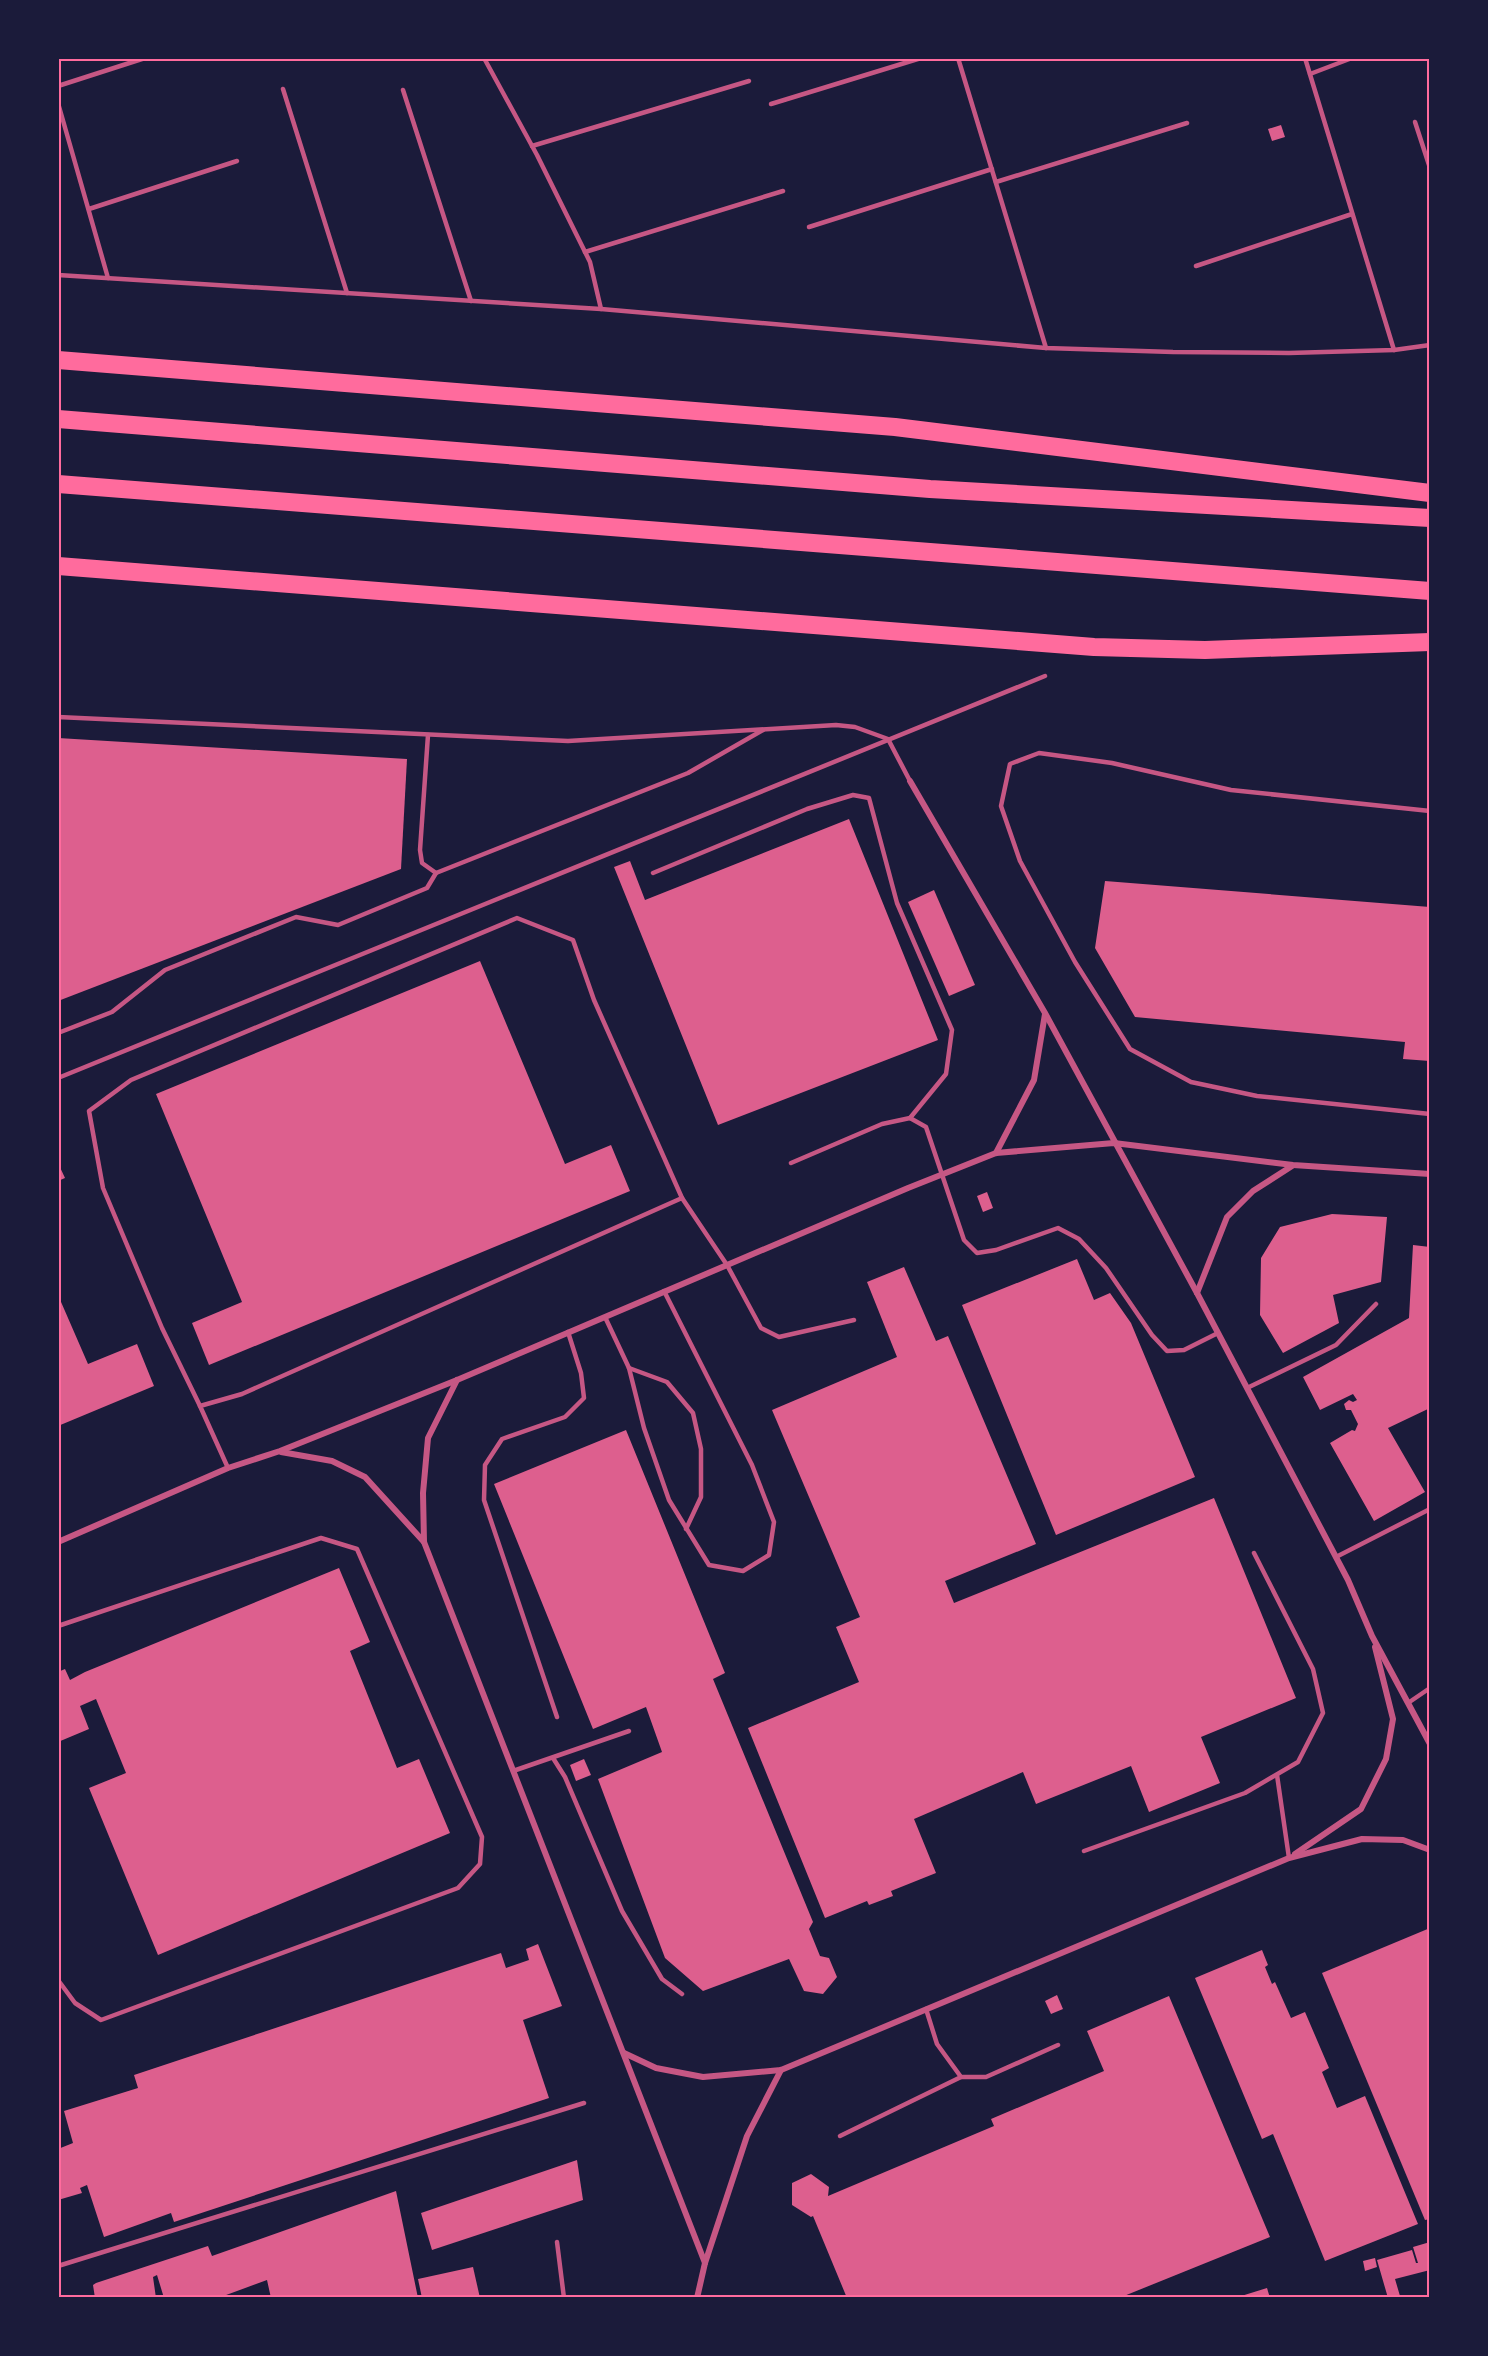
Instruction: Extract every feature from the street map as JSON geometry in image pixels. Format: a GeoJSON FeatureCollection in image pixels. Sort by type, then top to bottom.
{"type":"FeatureCollection","features":[{"type":"Feature","properties":{"kind":"highway"},"geometry":{"type":"LineString","coordinates":[[58,360],[673,407],[895,427],[1430,493]]}},
{"type":"Feature","properties":{"kind":"highway"},"geometry":{"type":"LineString","coordinates":[[58,419],[930,489],[1430,518]]}},
{"type":"Feature","properties":{"kind":"highway"},"geometry":{"type":"LineString","coordinates":[[58,484],[1430,591]]}},
{"type":"Feature","properties":{"kind":"highway"},"geometry":{"type":"LineString","coordinates":[[58,566],[1094,647],[1205,650],[1430,642]]}},
{"type":"Feature","properties":{"kind":"street"},"geometry":{"type":"LineString","coordinates":[[910,781],[1045,1013],[1197,1293],[1336,1557],[1372,1636],[1430,1744]]}},
{"type":"Feature","properties":{"kind":"street"},"geometry":{"type":"LineString","coordinates":[[996,1153],[1034,1080],[1045,1013]]}},
{"type":"Feature","properties":{"kind":"street"},"geometry":{"type":"LineString","coordinates":[[58,1542],[228,1468],[280,1451],[457,1380],[996,1153],[1114,1143],[1293,1165],[1430,1174]]}},
{"type":"Feature","properties":{"kind":"street"},"geometry":{"type":"LineString","coordinates":[[1197,1293],[1227,1217],[1253,1191],[1293,1165]]}},
{"type":"Feature","properties":{"kind":"street"},"geometry":{"type":"LineString","coordinates":[[457,1380],[428,1438],[423,1493],[424,1542],[705,2263]]}},
{"type":"Feature","properties":{"kind":"street"},"geometry":{"type":"LineString","coordinates":[[280,1451],[332,1461],[365,1477],[424,1542]]}},
{"type":"Feature","properties":{"kind":"street"},"geometry":{"type":"LineString","coordinates":[[1289,1858],[1361,1809],[1386,1759],[1393,1719],[1372,1636]]}},
{"type":"Feature","properties":{"kind":"street"},"geometry":{"type":"LineString","coordinates":[[623,2053],[656,2068],[704,2077],[781,2070],[1289,1858],[1362,1839],[1403,1840],[1430,1850]]}},
{"type":"Feature","properties":{"kind":"street"},"geometry":{"type":"LineString","coordinates":[[698,2297],[705,2263],[747,2136],[781,2070]]}},
{"type":"Feature","properties":{"kind":"lane"},"geometry":{"type":"LineString","coordinates":[[58,86],[145,58]]}},
{"type":"Feature","properties":{"kind":"lane"},"geometry":{"type":"LineString","coordinates":[[484,58],[532,146],[590,262],[601,309]]}},
{"type":"Feature","properties":{"kind":"lane"},"geometry":{"type":"LineString","coordinates":[[771,104],[921,58]]}},
{"type":"Feature","properties":{"kind":"lane"},"geometry":{"type":"LineString","coordinates":[[1305,58],[1394,350]]}},
{"type":"Feature","properties":{"kind":"lane"},"geometry":{"type":"LineString","coordinates":[[1310,74],[1352,58]]}},
{"type":"Feature","properties":{"kind":"lane"},"geometry":{"type":"LineString","coordinates":[[960,59],[1046,348]]}},
{"type":"Feature","properties":{"kind":"lane"},"geometry":{"type":"LineString","coordinates":[[532,146],[749,81]]}},
{"type":"Feature","properties":{"kind":"lane"},"geometry":{"type":"LineString","coordinates":[[283,89],[347,293]]}},
{"type":"Feature","properties":{"kind":"lane"},"geometry":{"type":"LineString","coordinates":[[403,90],[471,301]]}},
{"type":"Feature","properties":{"kind":"lane"},"geometry":{"type":"LineString","coordinates":[[58,103],[108,278]]}},
{"type":"Feature","properties":{"kind":"lane"},"geometry":{"type":"LineString","coordinates":[[1415,122],[1430,168]]}},
{"type":"Feature","properties":{"kind":"lane"},"geometry":{"type":"LineString","coordinates":[[996,182],[1187,123]]}},
{"type":"Feature","properties":{"kind":"lane"},"geometry":{"type":"LineString","coordinates":[[89,209],[237,161]]}},
{"type":"Feature","properties":{"kind":"lane"},"geometry":{"type":"LineString","coordinates":[[809,226],[992,169]]}},
{"type":"Feature","properties":{"kind":"lane"},"geometry":{"type":"LineString","coordinates":[[585,252],[783,191]]}},
{"type":"Feature","properties":{"kind":"lane"},"geometry":{"type":"LineString","coordinates":[[1196,266],[1352,214]]}},
{"type":"Feature","properties":{"kind":"lane"},"geometry":{"type":"LineString","coordinates":[[58,275],[601,309],[1046,348],[1289,353],[1394,350],[1430,345]]}},
{"type":"Feature","properties":{"kind":"lane"},"geometry":{"type":"LineString","coordinates":[[58,1078],[1045,676]]}},
{"type":"Feature","properties":{"kind":"lane"},"geometry":{"type":"LineString","coordinates":[[58,717],[568,741],[836,725],[855,727],[888,739],[910,781]]}},
{"type":"Feature","properties":{"kind":"lane"},"geometry":{"type":"LineString","coordinates":[[58,1033],[112,1012],[165,970],[296,917],[338,925],[427,888],[436,873],[688,773],[765,728]]}},
{"type":"Feature","properties":{"kind":"lane"},"geometry":{"type":"LineString","coordinates":[[428,735],[420,850],[422,863],[436,873]]}},
{"type":"Feature","properties":{"kind":"lane"},"geometry":{"type":"LineString","coordinates":[[1430,811],[1231,790],[1112,763],[1039,753],[1010,764],[1000,806],[1020,861],[1075,962],[1130,1049],[1191,1082],[1257,1096],[1430,1114]]}},
{"type":"Feature","properties":{"kind":"lane"},"geometry":{"type":"LineString","coordinates":[[653,873],[807,809],[853,795],[869,798],[897,903],[952,1030],[946,1074],[910,1118],[882,1124],[791,1163]]}},
{"type":"Feature","properties":{"kind":"lane"},"geometry":{"type":"LineString","coordinates":[[228,1468],[162,1328],[103,1188],[89,1111],[131,1080],[517,918],[573,940],[594,1000],[682,1198],[727,1265],[761,1328],[779,1337],[854,1320]]}},
{"type":"Feature","properties":{"kind":"lane"},"geometry":{"type":"LineString","coordinates":[[910,1118],[926,1127],[940,1175],[964,1240],[977,1253],[996,1250],[1058,1228],[1079,1239],[1106,1268],[1152,1335],[1167,1351],[1184,1350],[1218,1333]]}},
{"type":"Feature","properties":{"kind":"lane"},"geometry":{"type":"LineString","coordinates":[[200,1407],[242,1394],[682,1198]]}},
{"type":"Feature","properties":{"kind":"lane"},"geometry":{"type":"LineString","coordinates":[[606,1317],[629,1368],[644,1428],[669,1500],[709,1565],[743,1570],[769,1554],[774,1522],[752,1466],[664,1291]]}},
{"type":"Feature","properties":{"kind":"lane"},"geometry":{"type":"LineString","coordinates":[[1247,1388],[1336,1345],[1376,1304]]}},
{"type":"Feature","properties":{"kind":"lane"},"geometry":{"type":"LineString","coordinates":[[557,1717],[484,1500],[485,1465],[502,1439],[566,1417],[584,1398],[580,1373],[568,1332]]}},
{"type":"Feature","properties":{"kind":"lane"},"geometry":{"type":"LineString","coordinates":[[629,1368],[667,1382],[693,1413],[701,1449],[701,1497],[686,1529]]}},
{"type":"Feature","properties":{"kind":"lane"},"geometry":{"type":"LineString","coordinates":[[1336,1557],[1430,1509]]}},
{"type":"Feature","properties":{"kind":"lane"},"geometry":{"type":"LineString","coordinates":[[58,1626],[321,1538],[357,1549],[482,1837],[480,1864],[458,1888],[101,2020],[75,2003],[58,1980]]}},
{"type":"Feature","properties":{"kind":"lane"},"geometry":{"type":"LineString","coordinates":[[1084,1851],[1245,1794],[1298,1762],[1323,1713],[1313,1669],[1254,1553]]}},
{"type":"Feature","properties":{"kind":"lane"},"geometry":{"type":"LineString","coordinates":[[1408,1703],[1430,1688]]}},
{"type":"Feature","properties":{"kind":"lane"},"geometry":{"type":"LineString","coordinates":[[513,1771],[629,1731]]}},
{"type":"Feature","properties":{"kind":"lane"},"geometry":{"type":"LineString","coordinates":[[553,1758],[565,1777],[622,1911],[662,1979],[682,1994]]}},
{"type":"Feature","properties":{"kind":"lane"},"geometry":{"type":"LineString","coordinates":[[1277,1774],[1289,1858]]}},
{"type":"Feature","properties":{"kind":"lane"},"geometry":{"type":"LineString","coordinates":[[926,2009],[937,2044],[961,2077]]}},
{"type":"Feature","properties":{"kind":"lane"},"geometry":{"type":"LineString","coordinates":[[840,2136],[961,2077],[986,2077],[1058,2045]]}},
{"type":"Feature","properties":{"kind":"lane"},"geometry":{"type":"LineString","coordinates":[[58,2266],[585,2103]]}},
{"type":"Feature","properties":{"kind":"lane"},"geometry":{"type":"LineString","coordinates":[[556,2242],[564,2298]]}},
{"type":"Feature","properties":{"kind":"building"},"geometry":{"type":"Polygon","coordinates":[[[1281,125],[1285,137],[1272,141],[1268,129],[1281,125]]]}},
{"type":"Feature","properties":{"kind":"building"},"geometry":{"type":"Polygon","coordinates":[[[58,738],[407,759],[401,869],[58,1001],[58,738]]]}},
{"type":"Feature","properties":{"kind":"building"},"geometry":{"type":"Polygon","coordinates":[[[849,819],[938,1040],[718,1125],[614,867],[630,861],[645,900],[849,819]]]}},
{"type":"Feature","properties":{"kind":"building"},"geometry":{"type":"Polygon","coordinates":[[[1105,881],[1430,907],[1430,1061],[1403,1059],[1405,1042],[1135,1017],[1095,948],[1105,881]]]}},
{"type":"Feature","properties":{"kind":"building"},"geometry":{"type":"Polygon","coordinates":[[[934,890],[975,985],[949,996],[908,902],[934,890]]]}},
{"type":"Feature","properties":{"kind":"building"},"geometry":{"type":"Polygon","coordinates":[[[480,961],[565,1164],[611,1145],[630,1191],[209,1365],[192,1323],[242,1302],[156,1094],[480,961]]]}},
{"type":"Feature","properties":{"kind":"building"},"geometry":{"type":"Polygon","coordinates":[[[58,1163],[65,1178],[58,1181],[58,1163]]]}},
{"type":"Feature","properties":{"kind":"building"},"geometry":{"type":"Polygon","coordinates":[[[987,1192],[993,1208],[983,1212],[977,1196],[987,1192]]]}},
{"type":"Feature","properties":{"kind":"building"},"geometry":{"type":"Polygon","coordinates":[[[1332,1214],[1387,1217],[1381,1282],[1333,1295],[1339,1323],[1283,1353],[1260,1315],[1261,1258],[1280,1227],[1332,1214]]]}},
{"type":"Feature","properties":{"kind":"building"},"geometry":{"type":"Polygon","coordinates":[[[1413,1245],[1430,1247],[1430,1408],[1388,1428],[1425,1492],[1374,1521],[1330,1443],[1352,1430],[1355,1431],[1358,1424],[1351,1410],[1346,1410],[1344,1404],[1349,1400],[1353,1402],[1357,1400],[1353,1394],[1320,1410],[1303,1377],[1409,1318],[1413,1245]]]}},
{"type":"Feature","properties":{"kind":"building"},"geometry":{"type":"Polygon","coordinates":[[[1077,1259],[1094,1300],[1110,1293],[1131,1323],[1195,1477],[1056,1535],[962,1305],[1077,1259]]]}},
{"type":"Feature","properties":{"kind":"building"},"geometry":{"type":"Polygon","coordinates":[[[904,1267],[936,1341],[948,1336],[1036,1544],[945,1581],[954,1603],[1214,1498],[1296,1698],[1201,1737],[1220,1783],[1149,1812],[1131,1766],[1036,1804],[1023,1772],[914,1819],[936,1873],[891,1891],[893,1896],[869,1905],[867,1901],[825,1918],[748,1728],[859,1682],[836,1627],[860,1617],[772,1410],[897,1357],[867,1282],[904,1267]]]}},
{"type":"Feature","properties":{"kind":"building"},"geometry":{"type":"Polygon","coordinates":[[[58,1295],[88,1364],[137,1344],[154,1386],[58,1426],[58,1295]]]}},
{"type":"Feature","properties":{"kind":"building"},"geometry":{"type":"Polygon","coordinates":[[[626,1430],[725,1673],[713,1679],[813,1922],[809,1929],[820,1956],[829,1958],[837,1977],[823,1994],[804,1991],[789,1959],[703,1991],[665,1958],[598,1779],[662,1752],[646,1707],[593,1729],[494,1484],[626,1430]]]}},
{"type":"Feature","properties":{"kind":"building"},"geometry":{"type":"Polygon","coordinates":[[[339,1568],[370,1642],[350,1651],[397,1768],[419,1759],[450,1833],[158,1955],[89,1788],[126,1773],[96,1699],[80,1706],[89,1729],[58,1742],[58,1672],[65,1669],[70,1680],[339,1568]]]}},
{"type":"Feature","properties":{"kind":"building"},"geometry":{"type":"Polygon","coordinates":[[[584,1759],[591,1775],[576,1781],[570,1765],[584,1759]]]}},
{"type":"Feature","properties":{"kind":"building"},"geometry":{"type":"Polygon","coordinates":[[[1430,1928],[1430,2219],[1425,2220],[1322,1973],[1430,1928]]]}},
{"type":"Feature","properties":{"kind":"building"},"geometry":{"type":"Polygon","coordinates":[[[538,1944],[562,2006],[523,2020],[549,2098],[174,2222],[171,2213],[104,2237],[87,2185],[80,2188],[82,2193],[58,2200],[58,2149],[73,2143],[64,2111],[138,2088],[134,2075],[501,1953],[506,1968],[529,1960],[526,1949],[538,1944]]]}},
{"type":"Feature","properties":{"kind":"building"},"geometry":{"type":"Polygon","coordinates":[[[1262,1950],[1268,1965],[1265,1967],[1272,1984],[1275,1982],[1291,2018],[1305,2012],[1329,2068],[1322,2072],[1337,2108],[1365,2096],[1418,2224],[1325,2261],[1273,2134],[1262,2139],[1195,1978],[1262,1950]]]}},
{"type":"Feature","properties":{"kind":"building"},"geometry":{"type":"Polygon","coordinates":[[[1057,1995],[1063,2009],[1051,2014],[1045,2001],[1057,1995]]]}},
{"type":"Feature","properties":{"kind":"building"},"geometry":{"type":"Polygon","coordinates":[[[1169,1996],[1270,2237],[1119,2298],[847,2298],[813,2216],[811,2217],[792,2205],[792,2183],[811,2174],[829,2187],[828,2196],[994,2126],[991,2119],[1104,2071],[1087,2031],[1169,1996]]]}},
{"type":"Feature","properties":{"kind":"building"},"geometry":{"type":"Polygon","coordinates":[[[577,2160],[583,2200],[432,2250],[421,2213],[577,2160]]]}},
{"type":"Feature","properties":{"kind":"building"},"geometry":{"type":"Polygon","coordinates":[[[396,2191],[418,2298],[271,2298],[267,2280],[218,2298],[164,2298],[157,2275],[153,2277],[156,2298],[95,2298],[93,2285],[96,2283],[208,2246],[212,2256],[396,2191]]]}},
{"type":"Feature","properties":{"kind":"building"},"geometry":{"type":"Polygon","coordinates":[[[1430,2242],[1430,2270],[1395,2279],[1400,2296],[1388,2298],[1377,2260],[1412,2250],[1416,2263],[1418,2263],[1413,2247],[1430,2242]]]}},
{"type":"Feature","properties":{"kind":"building"},"geometry":{"type":"Polygon","coordinates":[[[1375,2258],[1377,2267],[1365,2271],[1363,2261],[1375,2258]]]}},
{"type":"Feature","properties":{"kind":"building"},"geometry":{"type":"Polygon","coordinates":[[[473,2267],[480,2298],[422,2298],[418,2279],[473,2267]]]}},
{"type":"Feature","properties":{"kind":"building"},"geometry":{"type":"Polygon","coordinates":[[[1267,2288],[1270,2298],[1238,2298],[1238,2297],[1267,2288]]]}}]}
